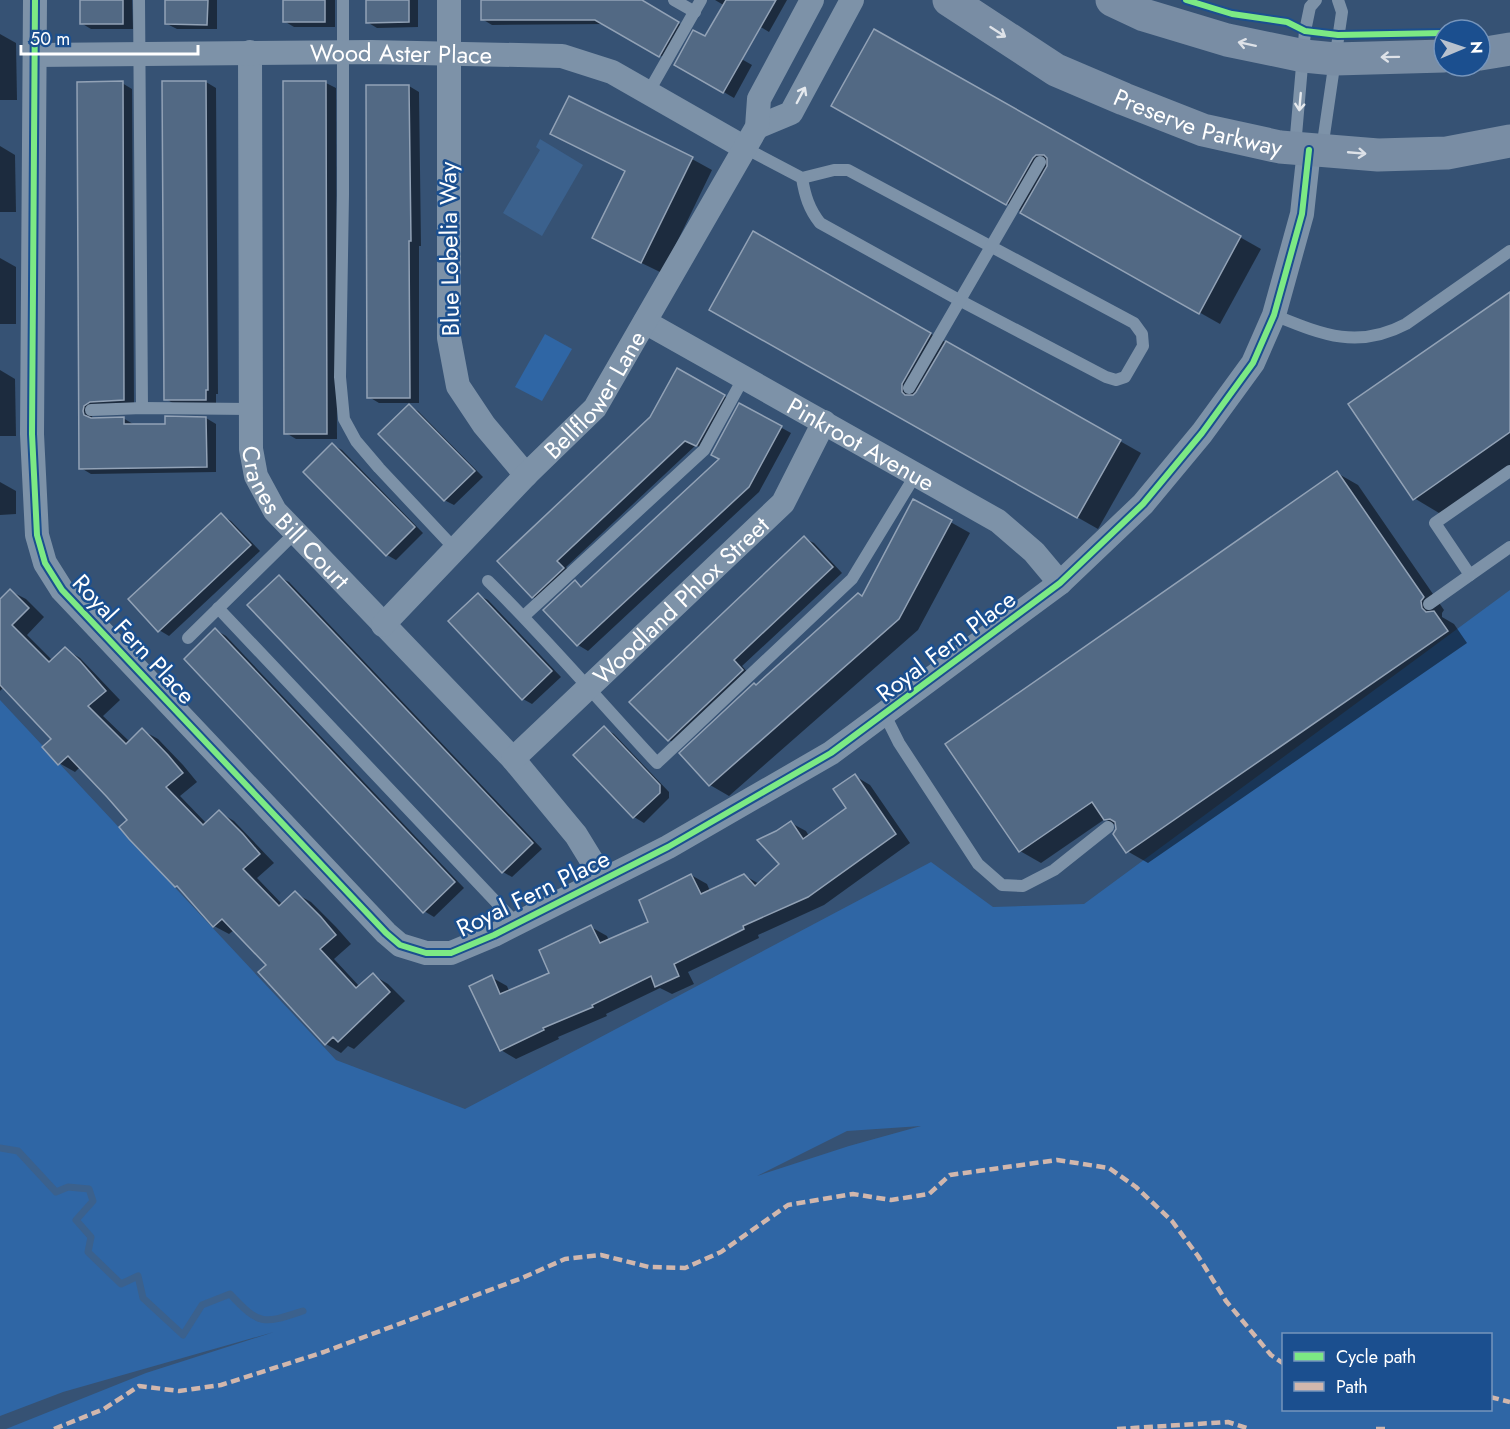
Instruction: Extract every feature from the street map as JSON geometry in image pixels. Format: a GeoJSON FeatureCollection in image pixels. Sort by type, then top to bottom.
{"type":"FeatureCollection","features":[{"type":"Feature","properties":{"kind":"street","name":"Royal Fern Place"},"geometry":{"type":"LineString","coordinates":[[35,0],[32,434],[37,536],[45,563],[62,590],[386,933],[400,945],[426,953],[452,953],[516,923],[668,848],[773,788],[831,753],[885,715],[1060,583],[1143,504],[1202,433],[1253,363],[1274,315],[1302,214],[1309,150]]}},
{"type":"Feature","properties":{"kind":"street","name":"Blue Lobelia Way"},"geometry":{"type":"LineString","coordinates":[[449,0],[449,338],[458,386],[484,425],[526,475]]}},
{"type":"Feature","properties":{"kind":"street","name":"Bellflower Lane"},"geometry":{"type":"LineString","coordinates":[[383,625],[526,475],[595,408],[757,127],[759,99],[812,0]]}},
{"type":"Feature","properties":{"kind":"street"},"geometry":{"type":"LineString","coordinates":[[757,127],[791,114],[852,0]]}},
{"type":"Feature","properties":{"kind":"street","name":"Preserve Parkway"},"geometry":{"type":"LineString","coordinates":[[949,0],[1056,70],[1203,130],[1280,147],[1378,155],[1447,153],[1510,141]]}},
{"type":"Feature","properties":{"kind":"street"},"geometry":{"type":"LineString","coordinates":[[1112,0],[1144,15],[1227,40],[1320,57],[1432,56]]}},
{"type":"Feature","properties":{"kind":"street"},"geometry":{"type":"LineString","coordinates":[[1492,52],[1510,49]]}},
{"type":"Feature","properties":{"kind":"street","name":"Cranes Bill Court"},"geometry":{"type":"LineString","coordinates":[[250,52],[251,449],[256,476],[275,511],[513,759],[576,835],[603,879]]}},
{"type":"Feature","properties":{"kind":"street","name":"Wood Aster Place"},"geometry":{"type":"LineString","coordinates":[[35,55],[448,52],[562,56],[612,72],[745,148]]}},
{"type":"Feature","properties":{"kind":"street","name":"Pinkroot Avenue"},"geometry":{"type":"LineString","coordinates":[[645,322],[998,521],[1034,552],[1060,583]]}},
{"type":"Feature","properties":{"kind":"street","name":"Woodland Phlox Street"},"geometry":{"type":"LineString","coordinates":[[513,759],[783,503],[824,422]]}},
{"type":"Feature","properties":{"kind":"lane"},"geometry":{"type":"LineString","coordinates":[[139,0],[142,408]]}},
{"type":"Feature","properties":{"kind":"lane"},"geometry":{"type":"LineString","coordinates":[[343,0],[340,377],[344,419],[356,441],[379,468],[455,549]]}},
{"type":"Feature","properties":{"kind":"lane"},"geometry":{"type":"LineString","coordinates":[[674,0],[695,12]]}},
{"type":"Feature","properties":{"kind":"lane"},"geometry":{"type":"LineString","coordinates":[[648,93],[701,0]]}},
{"type":"Feature","properties":{"kind":"lane"},"geometry":{"type":"LineString","coordinates":[[1309,150],[1320,57],[1305,31],[1310,8],[1316,0]]}},
{"type":"Feature","properties":{"kind":"lane"},"geometry":{"type":"LineString","coordinates":[[1309,150],[1320,57],[1342,12],[1338,0]]}},
{"type":"Feature","properties":{"kind":"lane"},"geometry":{"type":"LineString","coordinates":[[745,148],[802,178],[834,170],[848,170],[1134,322],[1142,334],[1143,346],[1125,377],[1116,380],[1106,377],[959,300],[820,223],[808,203],[802,178]]}},
{"type":"Feature","properties":{"kind":"lane"},"geometry":{"type":"LineString","coordinates":[[909,388],[1040,162]]}},
{"type":"Feature","properties":{"kind":"lane"},"geometry":{"type":"LineString","coordinates":[[1274,315],[1322,334],[1358,339],[1392,332],[1510,251]]}},
{"type":"Feature","properties":{"kind":"lane"},"geometry":{"type":"LineString","coordinates":[[524,616],[704,450],[744,377]]}},
{"type":"Feature","properties":{"kind":"lane"},"geometry":{"type":"LineString","coordinates":[[91,410],[251,409]]}},
{"type":"Feature","properties":{"kind":"lane"},"geometry":{"type":"LineString","coordinates":[[1470,575],[1435,523],[1510,471]]}},
{"type":"Feature","properties":{"kind":"lane"},"geometry":{"type":"LineString","coordinates":[[488,581],[524,616],[657,763],[852,579],[916,474]]}},
{"type":"Feature","properties":{"kind":"lane"},"geometry":{"type":"LineString","coordinates":[[188,638],[295,533]]}},
{"type":"Feature","properties":{"kind":"lane"},"geometry":{"type":"LineString","coordinates":[[1429,604],[1510,547]]}},
{"type":"Feature","properties":{"kind":"lane"},"geometry":{"type":"LineString","coordinates":[[218,608],[516,923]]}},
{"type":"Feature","properties":{"kind":"lane"},"geometry":{"type":"LineString","coordinates":[[885,715],[899,743],[978,864],[1002,885],[1023,886],[1054,870],[1108,827]]}},
{"type":"Feature","properties":{"kind":"shaded area"},"geometry":{"type":"Polygon","coordinates":[[[540,139],[583,165],[542,236],[503,213],[540,150],[536,147],[540,139]]]}},
{"type":"Feature","properties":{"kind":"shaded area"},"geometry":{"type":"Polygon","coordinates":[[[545,334],[572,349],[542,401],[515,387],[545,334]]]}},
{"type":"Feature","properties":{"kind":"shaded area"},"geometry":{"type":"Polygon","coordinates":[[[1510,590],[1510,1429],[6,1429],[146,1373],[274,1332],[63,1392],[0,1416],[0,700],[336,1060],[465,1109],[931,862],[993,907],[1084,904],[1510,590]],[[921,1126],[847,1131],[757,1176],[849,1146],[921,1126]]]}},
{"type":"Feature","properties":{"kind":"building"},"geometry":{"type":"Polygon","coordinates":[[[80,0],[123,0],[123,24],[80,24],[80,0]]]}},
{"type":"Feature","properties":{"kind":"building"},"geometry":{"type":"Polygon","coordinates":[[[165,0],[208,0],[207,25],[165,24],[165,0]]]}},
{"type":"Feature","properties":{"kind":"building"},"geometry":{"type":"Polygon","coordinates":[[[283,0],[325,0],[325,22],[283,22],[283,0]]]}},
{"type":"Feature","properties":{"kind":"building"},"geometry":{"type":"Polygon","coordinates":[[[366,0],[409,0],[409,22],[366,23],[366,0]]]}},
{"type":"Feature","properties":{"kind":"building"},"geometry":{"type":"Polygon","coordinates":[[[481,0],[642,0],[679,22],[659,57],[595,20],[481,20],[481,0]]]}},
{"type":"Feature","properties":{"kind":"building"},"geometry":{"type":"Polygon","coordinates":[[[726,0],[776,0],[723,93],[674,65],[693,30],[705,36],[726,0]]]}},
{"type":"Feature","properties":{"kind":"building"},"geometry":{"type":"Polygon","coordinates":[[[874,29],[1241,236],[1199,314],[1020,213],[1047,166],[1047,158],[1044,155],[1036,155],[1033,158],[1006,205],[831,106],[874,29]]]}},
{"type":"Feature","properties":{"kind":"building"},"geometry":{"type":"Polygon","coordinates":[[[123,81],[124,400],[90,402],[84,406],[83,411],[84,415],[91,418],[124,417],[124,424],[165,424],[165,416],[206,417],[207,467],[79,469],[77,82],[123,81]]]}},
{"type":"Feature","properties":{"kind":"building"},"geometry":{"type":"Polygon","coordinates":[[[162,81],[206,81],[208,390],[206,390],[206,400],[164,400],[162,81]]]}},
{"type":"Feature","properties":{"kind":"building"},"geometry":{"type":"Polygon","coordinates":[[[283,81],[326,81],[327,434],[284,434],[283,81]]]}},
{"type":"Feature","properties":{"kind":"building"},"geometry":{"type":"Polygon","coordinates":[[[366,85],[409,85],[410,398],[367,398],[366,85]]]}},
{"type":"Feature","properties":{"kind":"building"},"geometry":{"type":"Polygon","coordinates":[[[569,96],[693,157],[641,263],[592,238],[625,171],[550,134],[569,96]]]}},
{"type":"Feature","properties":{"kind":"building"},"geometry":{"type":"Polygon","coordinates":[[[753,231],[931,333],[902,384],[902,392],[905,395],[913,395],[916,392],[946,341],[1121,440],[1077,518],[709,310],[753,231]]]}},
{"type":"Feature","properties":{"kind":"building"},"geometry":{"type":"Polygon","coordinates":[[[1510,292],[1510,432],[1413,500],[1348,404],[1510,292]]]}},
{"type":"Feature","properties":{"kind":"building"},"geometry":{"type":"Polygon","coordinates":[[[677,368],[725,395],[697,445],[685,441],[557,561],[564,568],[532,598],[497,561],[650,417],[677,368]]]}},
{"type":"Feature","properties":{"kind":"building"},"geometry":{"type":"Polygon","coordinates":[[[739,403],[782,426],[749,487],[577,646],[543,610],[575,580],[581,587],[719,459],[711,455],[739,403]]]}},
{"type":"Feature","properties":{"kind":"building"},"geometry":{"type":"Polygon","coordinates":[[[409,404],[475,471],[444,501],[378,434],[409,404]]]}},
{"type":"Feature","properties":{"kind":"building"},"geometry":{"type":"Polygon","coordinates":[[[332,443],[415,527],[386,556],[303,472],[332,443]]]}},
{"type":"Feature","properties":{"kind":"building"},"geometry":{"type":"Polygon","coordinates":[[[1337,471],[1424,597],[1421,601],[1422,608],[1426,612],[1434,611],[1448,631],[1126,853],[1113,834],[1116,829],[1115,822],[1110,819],[1104,820],[1092,802],[1019,852],[945,744],[1337,471]]]}},
{"type":"Feature","properties":{"kind":"building"},"geometry":{"type":"Polygon","coordinates":[[[913,499],[952,520],[899,619],[709,786],[679,753],[754,683],[756,685],[858,593],[862,596],[913,499]]]}},
{"type":"Feature","properties":{"kind":"building"},"geometry":{"type":"Polygon","coordinates":[[[221,513],[251,545],[158,632],[128,599],[221,513]]]}},
{"type":"Feature","properties":{"kind":"building"},"geometry":{"type":"Polygon","coordinates":[[[804,536],[833,567],[734,660],[743,670],[668,741],[629,702],[804,536]]]}},
{"type":"Feature","properties":{"kind":"building"},"geometry":{"type":"Polygon","coordinates":[[[279,575],[533,843],[502,873],[247,605],[279,575]]]}},
{"type":"Feature","properties":{"kind":"building"},"geometry":{"type":"Polygon","coordinates":[[[10,589],[29,608],[12,625],[49,662],[65,647],[106,691],[88,706],[126,744],[142,728],[183,773],[166,787],[203,825],[219,810],[260,854],[243,869],[279,906],[295,891],[321,917],[336,935],[320,949],[356,988],[373,973],[390,992],[338,1042],[333,1037],[325,1045],[258,972],[266,965],[222,919],[213,927],[177,886],[175,887],[129,839],[119,827],[127,820],[68,756],[58,765],[42,747],[51,739],[0,685],[0,599],[10,589]]]}},
{"type":"Feature","properties":{"kind":"building"},"geometry":{"type":"Polygon","coordinates":[[[478,593],[552,671],[522,700],[448,621],[478,593]]]}},
{"type":"Feature","properties":{"kind":"building"},"geometry":{"type":"Polygon","coordinates":[[[215,628],[455,882],[423,913],[184,659],[215,628]]]}},
{"type":"Feature","properties":{"kind":"building"},"geometry":{"type":"Polygon","coordinates":[[[604,726],[660,785],[660,793],[633,818],[573,755],[604,726]]]}},
{"type":"Feature","properties":{"kind":"building"},"geometry":{"type":"Polygon","coordinates":[[[855,774],[896,834],[808,897],[743,926],[744,929],[674,964],[679,976],[655,987],[651,976],[592,1005],[593,1007],[543,1028],[544,1030],[500,1051],[469,986],[492,975],[500,994],[549,973],[539,950],[591,925],[600,943],[648,922],[639,900],[691,874],[701,894],[744,874],[755,886],[779,864],[757,840],[791,821],[803,839],[846,808],[833,789],[855,774]]]}},
{"type":"Feature","properties":{"kind":"waterway"},"geometry":{"type":"LineString","coordinates":[[0,1148],[18,1151],[56,1192],[68,1187],[89,1189],[93,1201],[76,1220],[91,1237],[88,1252],[121,1284],[138,1276],[143,1298],[183,1335],[202,1305],[230,1294],[248,1312],[263,1319],[270,1320],[303,1311]]}},
{"type":"Feature","properties":{"kind":"marked path"},"geometry":{"type":"LineString","coordinates":[[54,1429],[104,1409],[139,1386],[179,1391],[221,1385],[324,1352],[522,1278],[565,1259],[601,1255],[649,1267],[685,1268],[721,1252],[788,1205],[853,1194],[891,1200],[929,1194],[950,1175],[1057,1160],[1109,1168],[1136,1187],[1172,1221],[1198,1256],[1226,1301],[1271,1355],[1282,1363]]}},
{"type":"Feature","properties":{"kind":"marked path"},"geometry":{"type":"LineString","coordinates":[[1492,1398],[1510,1402]]}},
{"type":"Feature","properties":{"kind":"marked path"},"geometry":{"type":"LineString","coordinates":[[1117,1429],[1228,1422],[1250,1429]]}},
{"type":"Feature","properties":{"kind":"marked path"},"geometry":{"type":"LineString","coordinates":[[1376,1429],[1385,1429]]}},
{"type":"Feature","properties":{"kind":"cycle path"},"geometry":{"type":"LineString","coordinates":[[35,0],[32,434],[37,535],[45,563],[62,590],[386,933],[400,945],[426,953],[451,953],[494,935],[668,847],[831,753],[1060,583],[1143,504],[1202,433],[1253,363],[1274,315],[1302,214],[1309,150]]}},
{"type":"Feature","properties":{"kind":"cycle path"},"geometry":{"type":"LineString","coordinates":[[1186,0],[1232,14],[1287,22],[1305,31],[1338,35],[1432,33]]}}]}
